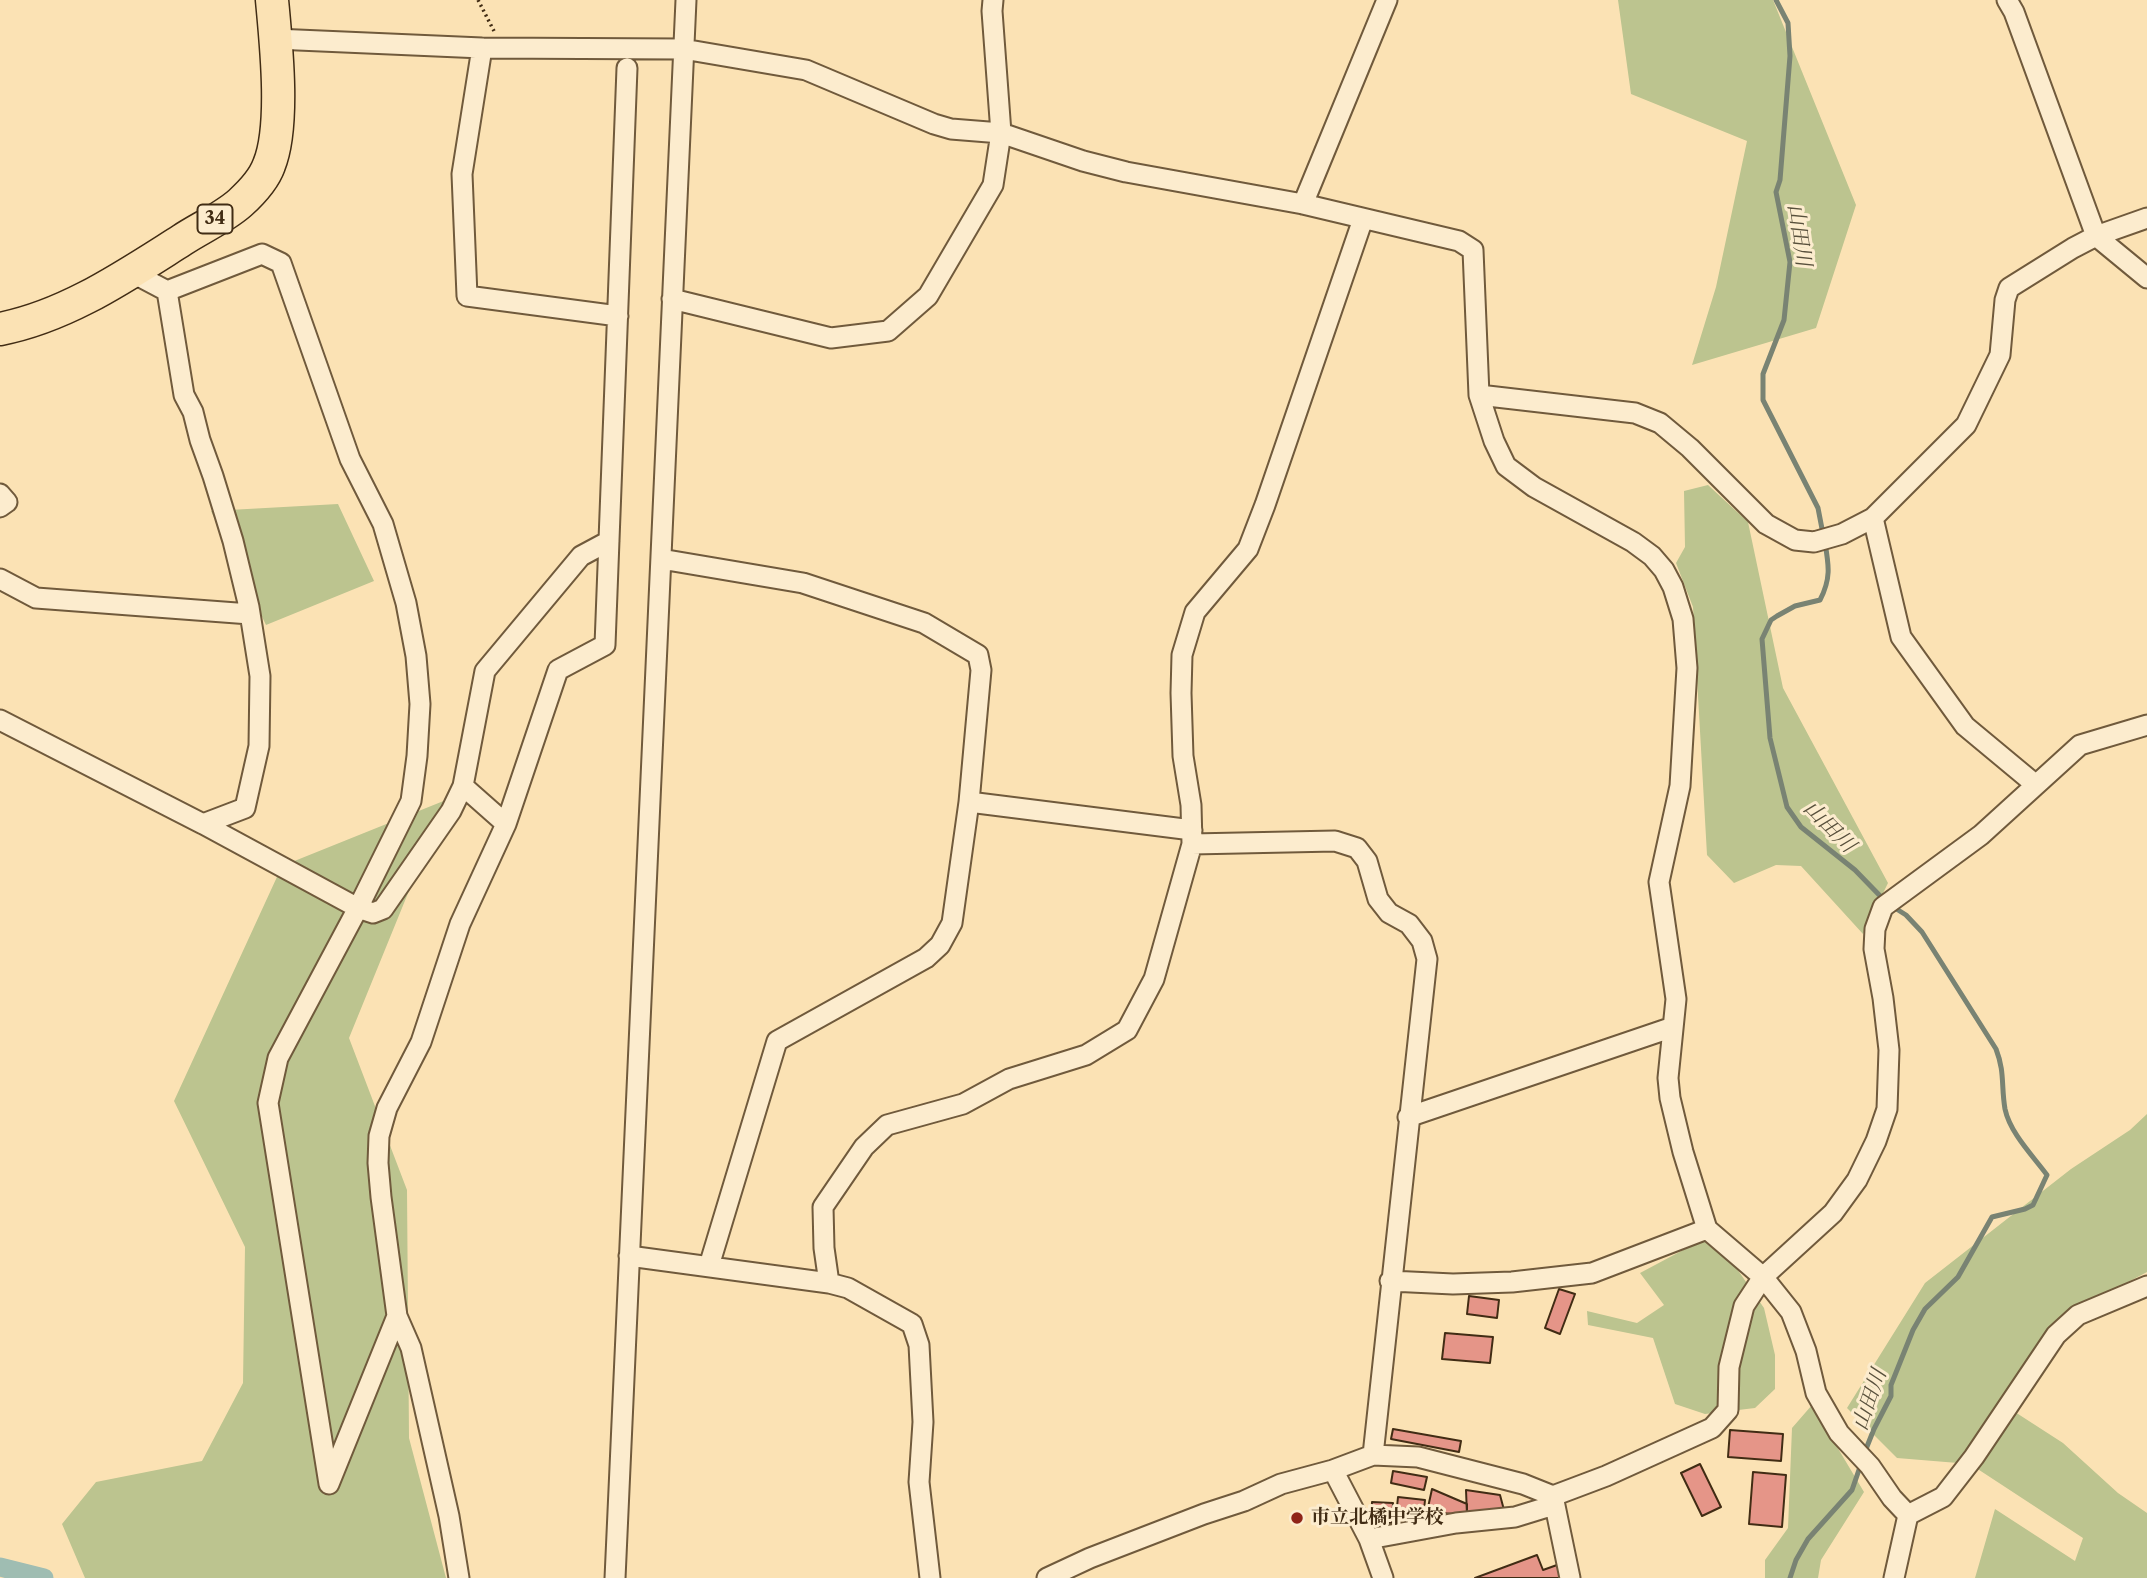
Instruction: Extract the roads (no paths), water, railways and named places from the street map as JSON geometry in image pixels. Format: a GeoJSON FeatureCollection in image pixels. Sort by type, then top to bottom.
{"type":"FeatureCollection","features":[{"type":"Feature","properties":{"kind":"main road","name":"34"},"geometry":{"type":"LineString","coordinates":[[0,329],[41,318],[131,272],[240,204],[257,185],[269,165],[278,108],[272,0]]}},
{"type":"Feature","properties":{"kind":"street"},"geometry":{"type":"LineString","coordinates":[[615,1578],[686,0]]}},
{"type":"Feature","properties":{"kind":"street"},"geometry":{"type":"LineString","coordinates":[[672,299],[831,338],[888,331],[928,296],[993,185],[1001,133],[993,0]]}},
{"type":"Feature","properties":{"kind":"street"},"geometry":{"type":"LineString","coordinates":[[1303,205],[1387,0]]}},
{"type":"Feature","properties":{"kind":"street"},"geometry":{"type":"LineString","coordinates":[[2016,4],[2096,236],[2147,278]]}},
{"type":"Feature","properties":{"kind":"street"},"geometry":{"type":"LineString","coordinates":[[275,39],[482,48],[683,49],[806,70],[951,130],[1001,133],[1083,161],[1126,172],[1303,205],[1460,241],[1474,250],[1479,396],[1494,441],[1506,466],[1534,487],[1633,542],[1652,556],[1664,569],[1683,619],[1687,668],[1680,786],[1659,882],[1676,999],[1668,1078],[1670,1098],[1683,1152],[1707,1229],[1763,1277],[1790,1312],[1806,1350],[1816,1393],[1839,1433],[1870,1466],[1908,1516]]}},
{"type":"Feature","properties":{"kind":"street"},"geometry":{"type":"LineString","coordinates":[[482,48],[462,174],[467,296],[618,316]]}},
{"type":"Feature","properties":{"kind":"street"},"geometry":{"type":"LineString","coordinates":[[459,1578],[450,1516],[411,1348],[397,1315],[381,1197],[379,1136],[387,1108],[421,1042],[460,924],[506,824],[558,670],[605,645],[627,68]]}},
{"type":"Feature","properties":{"kind":"street"},"geometry":{"type":"LineString","coordinates":[[1479,396],[1635,412],[1660,423],[1690,448],[1766,524],[1795,540],[1814,542],[1842,534],[1873,518],[1966,425],[2000,355],[2009,288],[2096,236],[2147,218]]}},
{"type":"Feature","properties":{"kind":"street"},"geometry":{"type":"LineString","coordinates":[[829,1283],[824,1248],[823,1207],[864,1147],[887,1125],[963,1104],[1009,1079],[1086,1055],[1127,1030],[1154,979],[1192,837],[1191,805],[1183,756],[1182,655],[1195,612],[1248,549],[1363,219]]}},
{"type":"Feature","properties":{"kind":"street"},"geometry":{"type":"LineString","coordinates":[[131,272],[167,291],[262,254],[281,263],[350,459],[383,524],[406,603],[416,656],[420,704],[411,801],[358,908],[278,1058],[268,1103],[329,1484],[397,1315]]}},
{"type":"Feature","properties":{"kind":"street"},"geometry":{"type":"LineString","coordinates":[[167,291],[184,395],[193,412],[229,528],[250,614],[260,676],[259,746],[245,808],[203,824]]}},
{"type":"Feature","properties":{"kind":"street"},"geometry":{"type":"LineString","coordinates":[[0,494],[7,502],[0,507]]}},
{"type":"Feature","properties":{"kind":"street"},"geometry":{"type":"LineString","coordinates":[[1873,518],[1901,637],[1965,726],[2036,785]]}},
{"type":"Feature","properties":{"kind":"street"},"geometry":{"type":"LineString","coordinates":[[0,720],[203,824],[358,908],[373,913],[383,909],[452,811],[463,786],[485,671],[580,556],[609,541]]}},
{"type":"Feature","properties":{"kind":"street"},"geometry":{"type":"LineString","coordinates":[[660,559],[803,583],[924,623],[978,655],[981,670],[969,802],[952,923],[940,945],[926,958],[777,1041],[709,1266]]}},
{"type":"Feature","properties":{"kind":"street"},"geometry":{"type":"LineString","coordinates":[[0,564],[21,590]]}},
{"type":"Feature","properties":{"kind":"street"},"geometry":{"type":"LineString","coordinates":[[0,579],[36,598],[250,614]]}},
{"type":"Feature","properties":{"kind":"street"},"geometry":{"type":"LineString","coordinates":[[1369,1539],[1456,1523],[1515,1517],[1712,1428],[1728,1410],[1729,1367],[1744,1306],[1763,1277],[1833,1213],[1857,1180],[1876,1141],[1887,1110],[1889,1050],[1874,949],[1875,929],[1883,907],[1981,835],[2080,745],[2147,725]]}},
{"type":"Feature","properties":{"kind":"street"},"geometry":{"type":"LineString","coordinates":[[463,786],[506,824]]}},
{"type":"Feature","properties":{"kind":"street"},"geometry":{"type":"LineString","coordinates":[[969,802],[1192,837],[1335,841],[1357,848],[1367,861],[1378,899],[1389,913],[1409,925],[1422,941],[1427,959],[1373,1455]]}},
{"type":"Feature","properties":{"kind":"street"},"geometry":{"type":"LineString","coordinates":[[1408,1117],[1673,1027]]}},
{"type":"Feature","properties":{"kind":"street"},"geometry":{"type":"LineString","coordinates":[[1391,1281],[1489,1283],[1592,1273],[1707,1229]]}},
{"type":"Feature","properties":{"kind":"street"},"geometry":{"type":"LineString","coordinates":[[629,1256],[829,1283],[848,1288],[912,1324],[919,1345],[923,1422],[919,1482],[930,1578]]}},
{"type":"Feature","properties":{"kind":"street"},"geometry":{"type":"LineString","coordinates":[[1894,1578],[1908,1516],[1943,1497],[1974,1457],[2056,1335],[2078,1315],[2147,1286]]}},
{"type":"Feature","properties":{"kind":"street"},"geometry":{"type":"LineString","coordinates":[[1047,1578],[1090,1558],[1204,1514],[1244,1502],[1281,1484],[1333,1470],[1373,1455],[1418,1457],[1523,1484],[1554,1501],[1570,1578]]}},
{"type":"Feature","properties":{"kind":"street"},"geometry":{"type":"LineString","coordinates":[[1333,1470],[1369,1539],[1383,1578]]}},
{"type":"Feature","properties":{"kind":"waterway","name":"山田川"},"geometry":{"type":"LineString","coordinates":[[1776,0],[1788,23],[1790,56],[1780,180],[1776,192],[1790,262],[1784,320],[1763,374],[1763,400],[1818,508],[1823,534]]}},
{"type":"Feature","properties":{"kind":"waterway","name":"山田川"},"geometry":{"type":"LineString","coordinates":[[1825,543],[1828,572],[1820,600],[1795,606],[1771,620],[1762,639],[1770,738],[1787,807],[1801,827],[1855,870],[1887,903],[1906,915],[1922,932],[1996,1049],[2001,1065],[2008,1118],[2017,1135],[2047,1175],[2033,1205],[1992,1217],[1958,1277],[1925,1309],[1913,1330],[1891,1385],[1891,1396],[1864,1454]]}},
{"type":"Feature","properties":{"kind":"waterway","name":"山田川"},"geometry":{"type":"LineString","coordinates":[[1790,1578],[1808,1539],[1852,1490],[1861,1464]]}},
{"type":"Feature","properties":{"kind":"waterway"},"geometry":{"type":"LineString","coordinates":[[0,1567],[44,1578]]}},
{"type":"Feature","properties":{"kind":"place","name":"市立北橘中学校"},"geometry":{"type":"Point","coordinates":[1297,1518]}}]}
